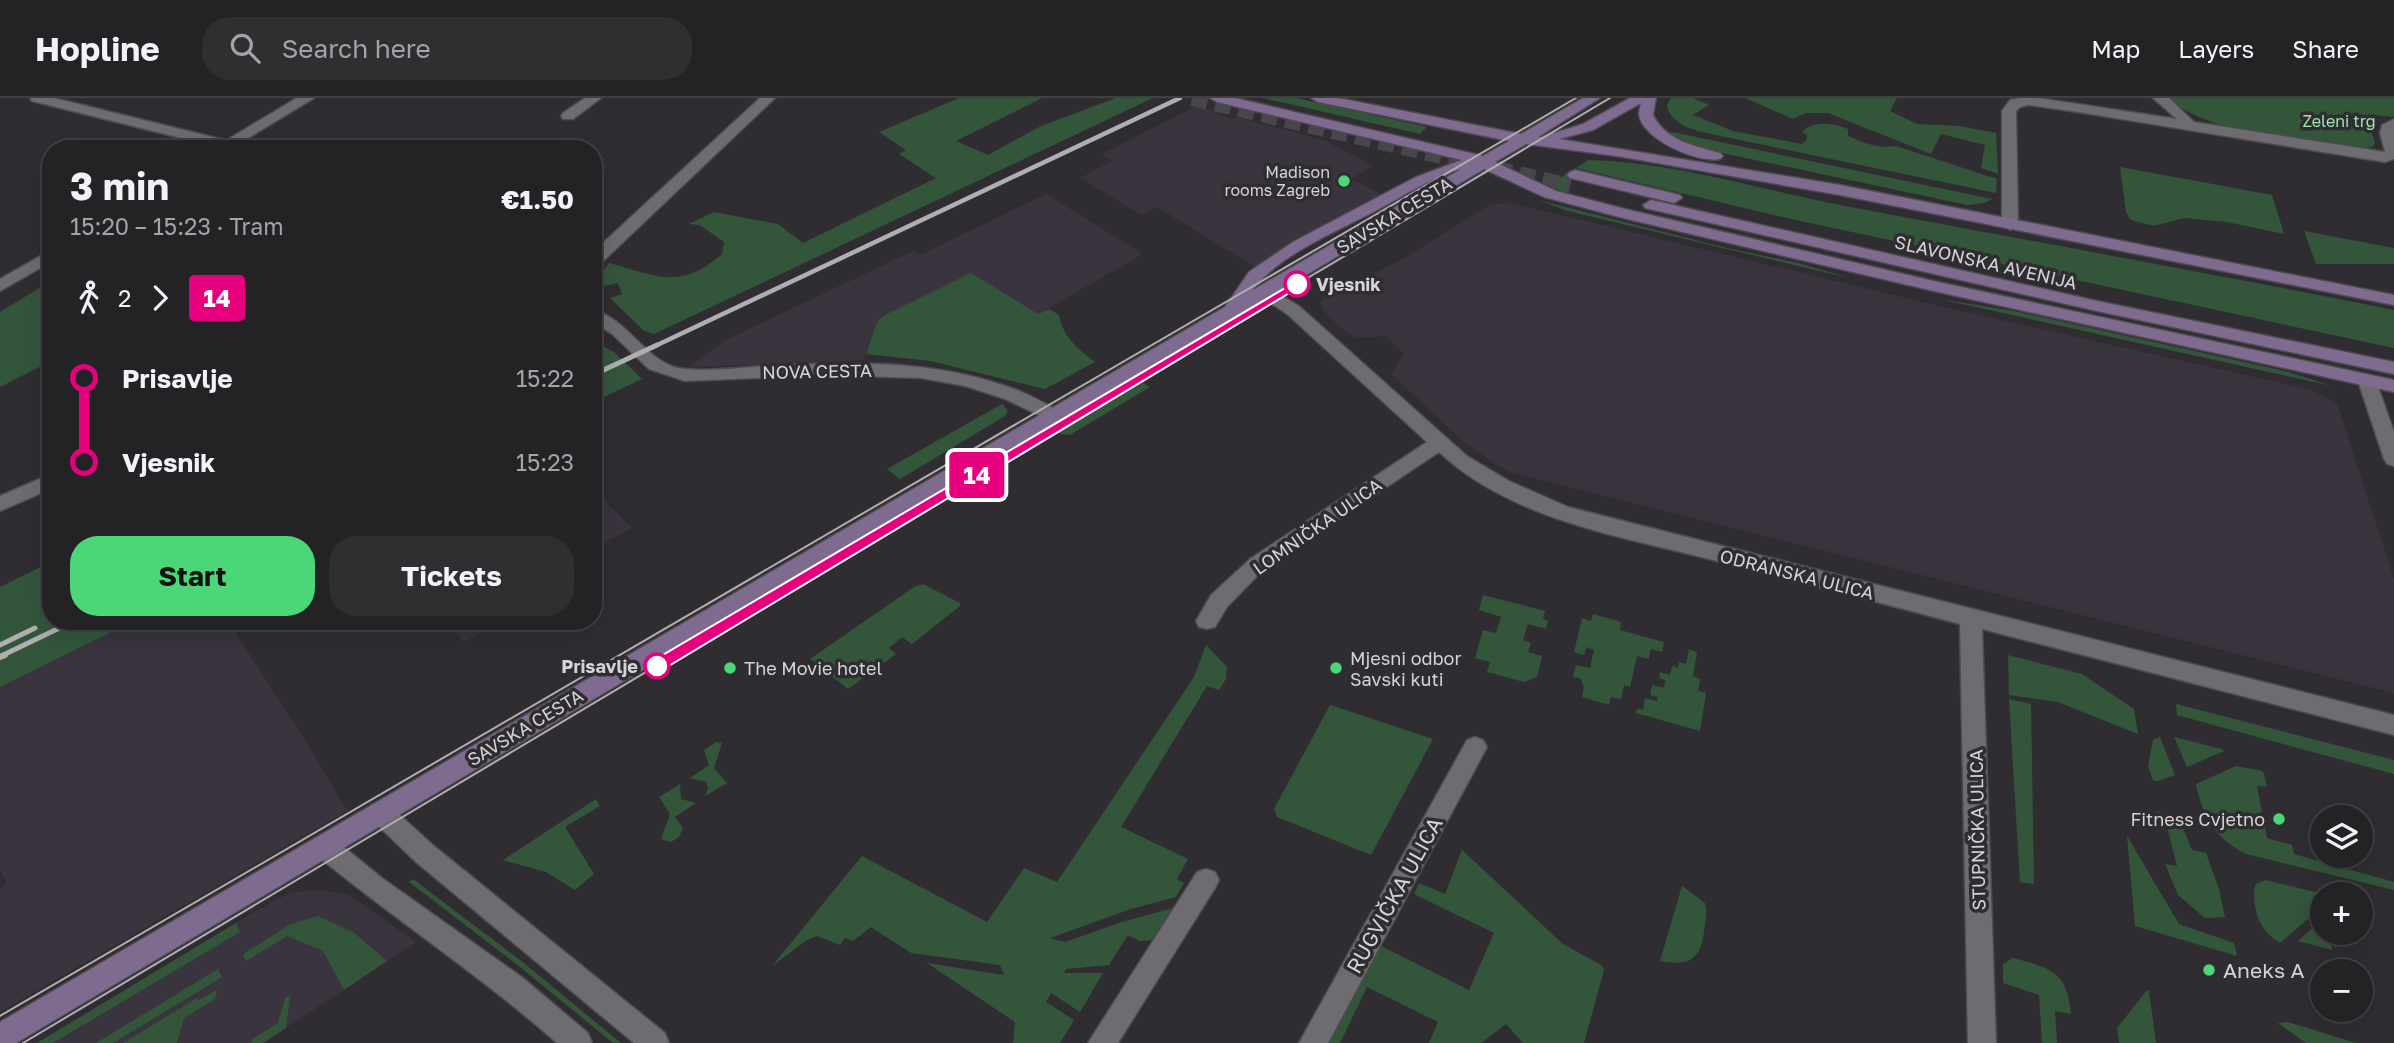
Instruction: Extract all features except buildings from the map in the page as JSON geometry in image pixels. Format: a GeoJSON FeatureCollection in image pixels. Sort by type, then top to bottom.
{"type":"FeatureCollection","features":[{"type":"Feature","properties":{"kind":"main road"},"geometry":{"type":"LineString","coordinates":[[1217,98],[1339,124],[1485,161],[1534,188],[1601,208],[1964,293],[2394,387]]}},
{"type":"Feature","properties":{"kind":"main road"},"geometry":{"type":"LineString","coordinates":[[1318,98],[1522,140],[1617,152],[1792,182],[2394,300]]}},
{"type":"Feature","properties":{"kind":"main road","name":"SAVSKA CESTA"},"geometry":{"type":"LineString","coordinates":[[0,1037],[1593,98]]}},
{"type":"Feature","properties":{"kind":"main road","name":"SAVSKA CESTA"},"geometry":{"type":"LineString","coordinates":[[1522,140],[1542,139],[1581,130],[1640,98]]}},
{"type":"Feature","properties":{"kind":"main road"},"geometry":{"type":"LineString","coordinates":[[1648,98],[1646,116],[1653,128],[1669,141],[1690,150],[1914,197],[1962,215]]}},
{"type":"Feature","properties":{"kind":"main road"},"geometry":{"type":"LineString","coordinates":[[1227,313],[1255,276],[1300,245],[1440,171],[1461,163],[1485,161]]}},
{"type":"Feature","properties":{"kind":"main road","name":"SLAVONSKA AVENIJA"},"geometry":{"type":"LineString","coordinates":[[2394,355],[1572,181],[2097,306],[2394,368]]}},
{"type":"Feature","properties":{"kind":"street"},"geometry":{"type":"LineString","coordinates":[[37,98],[200,140]]}},
{"type":"Feature","properties":{"kind":"street"},"geometry":{"type":"LineString","coordinates":[[234,140],[307,98]]}},
{"type":"Feature","properties":{"kind":"street"},"geometry":{"type":"LineString","coordinates":[[568,116],[594,98]]}},
{"type":"Feature","properties":{"kind":"street"},"geometry":{"type":"LineString","coordinates":[[602,253],[768,98]]}},
{"type":"Feature","properties":{"kind":"street"},"geometry":{"type":"LineString","coordinates":[[2160,98],[2184,118],[2188,125]]}},
{"type":"Feature","properties":{"kind":"street"},"geometry":{"type":"LineString","coordinates":[[2010,225],[2009,111],[2015,103],[2029,101],[2385,157],[2393,155],[2387,133],[2389,125],[2394,123]]}},
{"type":"Feature","properties":{"kind":"street"},"geometry":{"type":"LineString","coordinates":[[0,286],[42,261]]}},
{"type":"Feature","properties":{"kind":"street","name":"ODRANSKA ULICA"},"geometry":{"type":"LineString","coordinates":[[1265,291],[1293,310],[1439,443],[1479,474],[1518,494],[1576,518],[2394,725]]}},
{"type":"Feature","properties":{"kind":"street","name":"NOVA CESTA"},"geometry":{"type":"LineString","coordinates":[[602,320],[615,326],[650,363],[672,373],[847,369],[906,371],[955,378],[1001,391],[1030,402],[1053,416]]}},
{"type":"Feature","properties":{"kind":"street"},"geometry":{"type":"LineString","coordinates":[[2367,381],[2394,459]]}},
{"type":"Feature","properties":{"kind":"street","name":"LOMNIČKA ULICA"},"geometry":{"type":"LineString","coordinates":[[1207,621],[1219,601],[1257,564],[1439,443]]}},
{"type":"Feature","properties":{"kind":"street"},"geometry":{"type":"LineString","coordinates":[[0,504],[42,485]]}},
{"type":"Feature","properties":{"kind":"street","name":"STUPNIČKA ULICA"},"geometry":{"type":"LineString","coordinates":[[1971,618],[1982,1043]]}},
{"type":"Feature","properties":{"kind":"street","name":"RUGVIČKA ULICA"},"geometry":{"type":"LineString","coordinates":[[1313,1043],[1475,747]]}},
{"type":"Feature","properties":{"kind":"street"},"geometry":{"type":"LineString","coordinates":[[380,812],[425,854],[654,1043]]}},
{"type":"Feature","properties":{"kind":"street"},"geometry":{"type":"LineString","coordinates":[[324,846],[373,886],[513,987],[578,1043]]}},
{"type":"Feature","properties":{"kind":"street"},"geometry":{"type":"LineString","coordinates":[[1102,1043],[1206,880]]}},
{"type":"Feature","properties":{"kind":"shaded area"},"geometry":{"type":"Polygon","coordinates":[[[1198,105],[1231,119],[1236,117],[1324,140],[1373,165],[1352,179],[1383,195],[1257,268],[1157,207],[1142,215],[1080,178],[1112,161],[1102,154],[1198,105]]]}},
{"type":"Feature","properties":{"kind":"shaded area"},"geometry":{"type":"Polygon","coordinates":[[[1046,194],[1143,254],[1038,314],[877,322],[863,360],[689,367],[726,340],[913,251],[920,255],[1046,194]]]}},
{"type":"Feature","properties":{"kind":"shaded area","name":"Vjesnik"},"geometry":{"type":"Polygon","coordinates":[[[1510,203],[1952,309],[2312,390],[2337,403],[2394,579],[2394,693],[1513,473],[1496,465],[1463,441],[1391,374],[1404,354],[1386,336],[1355,338],[1322,309],[1321,304],[1323,299],[1403,259],[1491,204],[1510,203]]]}},
{"type":"Feature","properties":{"kind":"shaded area"},"geometry":{"type":"Polygon","coordinates":[[[602,498],[632,528],[602,544],[602,498]]]}},
{"type":"Feature","properties":{"kind":"shaded area"},"geometry":{"type":"Polygon","coordinates":[[[116,630],[234,630],[347,811],[0,1012],[0,889],[7,883],[0,871],[0,687],[116,630]]]}},
{"type":"Feature","properties":{"kind":"shaded area"},"geometry":{"type":"Polygon","coordinates":[[[454,630],[485,630],[464,642],[454,630]]]}},
{"type":"Feature","properties":{"kind":"shaded area"},"geometry":{"type":"Polygon","coordinates":[[[319,890],[349,895],[416,942],[263,1043],[37,1043],[271,902],[292,892],[319,890]]]}},
{"type":"Feature","properties":{"kind":"green space"},"geometry":{"type":"Polygon","coordinates":[[[959,98],[1042,98],[956,141],[988,155],[1041,126],[1116,98],[1153,98],[654,334],[643,330],[610,298],[622,294],[618,283],[602,287],[602,274],[609,263],[668,277],[680,277],[707,266],[722,254],[724,242],[700,225],[689,224],[714,212],[778,224],[803,243],[936,178],[899,154],[906,150],[879,132],[959,98]]]}},
{"type":"Feature","properties":{"kind":"green space"},"geometry":{"type":"Polygon","coordinates":[[[1263,98],[1296,98],[1427,127],[1420,134],[1263,98]]]}},
{"type":"Feature","properties":{"kind":"green space"},"geometry":{"type":"Polygon","coordinates":[[[1671,98],[1693,98],[1709,105],[1693,115],[1733,131],[1802,144],[1807,135],[1802,132],[1807,128],[1824,124],[1842,127],[1848,129],[1848,136],[1866,143],[1884,147],[1896,146],[1997,179],[1996,193],[1701,132],[1675,120],[1668,111],[1667,105],[1671,98]]]}},
{"type":"Feature","properties":{"kind":"green space"},"geometry":{"type":"Polygon","coordinates":[[[1745,98],[1897,98],[1890,111],[1917,124],[1959,126],[1996,133],[1998,174],[1981,168],[1985,145],[1941,134],[1931,154],[1828,113],[1806,113],[1793,119],[1745,98]]]}},
{"type":"Feature","properties":{"kind":"green space","name":"Zeleni trg"},"geometry":{"type":"Polygon","coordinates":[[[2168,98],[2394,98],[2394,117],[2372,115],[2366,119],[2375,142],[2373,147],[2358,148],[2232,128],[2186,111],[2168,98]]]}},
{"type":"Feature","properties":{"kind":"green space"},"geometry":{"type":"Polygon","coordinates":[[[1666,132],[1992,199],[1985,203],[1967,205],[1713,151],[1685,143],[1666,132]]]}},
{"type":"Feature","properties":{"kind":"green space"},"geometry":{"type":"Polygon","coordinates":[[[1589,160],[1684,171],[1840,205],[2394,310],[2394,348],[1782,217],[1576,168],[1566,193],[1548,185],[1589,160]]]}},
{"type":"Feature","properties":{"kind":"green space"},"geometry":{"type":"Polygon","coordinates":[[[2120,167],[2272,195],[2284,234],[2227,222],[2184,218],[2154,226],[2131,220],[2126,212],[2120,167]]]}},
{"type":"Feature","properties":{"kind":"green space"},"geometry":{"type":"Polygon","coordinates":[[[1538,200],[1727,248],[1798,263],[1853,279],[1568,211],[1538,200]]]}},
{"type":"Feature","properties":{"kind":"green space"},"geometry":{"type":"Polygon","coordinates":[[[2304,231],[2394,248],[2394,264],[2316,264],[2304,231]]]}},
{"type":"Feature","properties":{"kind":"green space"},"geometry":{"type":"Polygon","coordinates":[[[971,273],[1038,314],[1049,309],[1059,315],[1067,336],[1095,362],[1045,389],[930,361],[866,354],[877,322],[885,315],[971,273]]]}},
{"type":"Feature","properties":{"kind":"green space"},"geometry":{"type":"Polygon","coordinates":[[[42,286],[42,366],[0,387],[0,312],[42,286]]]}},
{"type":"Feature","properties":{"kind":"green space"},"geometry":{"type":"Polygon","coordinates":[[[1940,299],[2014,311],[2285,371],[2332,386],[1940,299]]]}},
{"type":"Feature","properties":{"kind":"green space"},"geometry":{"type":"Polygon","coordinates":[[[602,345],[614,352],[642,379],[602,398],[602,345]]]}},
{"type":"Feature","properties":{"kind":"green space"},"geometry":{"type":"Polygon","coordinates":[[[1143,383],[1150,387],[1070,435],[1056,433],[1143,383]]]}},
{"type":"Feature","properties":{"kind":"green space"},"geometry":{"type":"Polygon","coordinates":[[[1002,404],[1008,410],[1005,416],[900,479],[887,469],[1002,404]]]}},
{"type":"Feature","properties":{"kind":"green space"},"geometry":{"type":"Polygon","coordinates":[[[42,566],[42,630],[116,630],[0,687],[0,587],[42,566]]]}},
{"type":"Feature","properties":{"kind":"green space"},"geometry":{"type":"Polygon","coordinates":[[[923,584],[960,603],[960,606],[912,644],[902,637],[889,648],[896,654],[848,689],[810,659],[914,587],[923,584]]]}},
{"type":"Feature","properties":{"kind":"green space"},"geometry":{"type":"Polygon","coordinates":[[[1483,595],[1545,611],[1543,619],[1548,621],[1546,629],[1528,624],[1523,640],[1531,643],[1528,652],[1542,656],[1537,677],[1524,682],[1487,672],[1490,662],[1475,658],[1483,630],[1496,633],[1501,617],[1479,610],[1483,595]]]}},
{"type":"Feature","properties":{"kind":"green space"},"geometry":{"type":"Polygon","coordinates":[[[1593,614],[1621,622],[1620,630],[1664,642],[1662,652],[1651,649],[1649,659],[1637,656],[1630,687],[1624,685],[1621,699],[1611,697],[1609,705],[1582,697],[1584,687],[1580,678],[1573,677],[1576,665],[1590,668],[1594,650],[1586,647],[1584,655],[1574,652],[1582,618],[1591,621],[1593,614]]]}},
{"type":"Feature","properties":{"kind":"green space"},"geometry":{"type":"Polygon","coordinates":[[[1206,645],[1227,667],[1226,679],[1219,690],[1207,686],[1121,827],[1188,859],[1177,879],[1184,883],[1176,897],[1131,909],[1050,938],[1065,942],[1177,907],[1154,940],[1140,941],[1128,935],[1109,965],[1066,969],[1064,973],[1103,973],[1080,1012],[1051,993],[1046,1002],[1074,1020],[1060,1043],[1013,1043],[1015,1022],[927,963],[1004,975],[1000,965],[911,953],[871,927],[853,941],[845,938],[840,945],[817,936],[807,940],[772,966],[862,856],[987,922],[1024,868],[1057,882],[1194,677],[1206,645]]]}},
{"type":"Feature","properties":{"kind":"green space"},"geometry":{"type":"Polygon","coordinates":[[[1689,649],[1697,652],[1693,676],[1700,679],[1698,691],[1706,693],[1700,731],[1636,713],[1637,709],[1643,710],[1645,698],[1657,701],[1657,697],[1650,695],[1652,685],[1664,688],[1665,680],[1659,678],[1660,672],[1670,675],[1672,666],[1678,668],[1679,662],[1686,664],[1689,649]]]}},
{"type":"Feature","properties":{"kind":"green space"},"geometry":{"type":"Polygon","coordinates":[[[2008,655],[2082,674],[2134,709],[2138,734],[2058,702],[2009,695],[2008,655]]]}},
{"type":"Feature","properties":{"kind":"green space"},"geometry":{"type":"Polygon","coordinates":[[[2009,699],[2031,704],[2034,884],[2020,882],[2009,699]]]}},
{"type":"Feature","properties":{"kind":"green space"},"geometry":{"type":"Polygon","coordinates":[[[2176,704],[2394,760],[2394,774],[2177,715],[2176,704]]]}},
{"type":"Feature","properties":{"kind":"green space"},"geometry":{"type":"Polygon","coordinates":[[[1330,705],[1433,739],[1371,855],[1277,817],[1274,809],[1330,705]]]}},
{"type":"Feature","properties":{"kind":"green space"},"geometry":{"type":"Polygon","coordinates":[[[2160,737],[2175,775],[2158,781],[2153,780],[2148,766],[2153,740],[2160,737]]]}},
{"type":"Feature","properties":{"kind":"green space"},"geometry":{"type":"Polygon","coordinates":[[[2174,737],[2222,749],[2224,751],[2187,767],[2174,737]]]}},
{"type":"Feature","properties":{"kind":"green space"},"geometry":{"type":"Polygon","coordinates":[[[716,742],[722,743],[714,768],[727,783],[705,796],[708,788],[706,782],[690,778],[709,765],[704,750],[716,742]]]}},
{"type":"Feature","properties":{"kind":"green space"},"geometry":{"type":"Polygon","coordinates":[[[2236,766],[2263,771],[2267,787],[2257,786],[2267,838],[2292,845],[2294,854],[2310,858],[2310,868],[2344,868],[2394,882],[2394,890],[2373,885],[2373,882],[2361,882],[2246,854],[2226,841],[2212,825],[2202,806],[2196,784],[2236,766]]]}},
{"type":"Feature","properties":{"kind":"green space"},"geometry":{"type":"Polygon","coordinates":[[[680,784],[681,799],[696,803],[675,817],[683,828],[679,837],[671,842],[661,839],[670,814],[659,797],[680,784]]]}},
{"type":"Feature","properties":{"kind":"green space"},"geometry":{"type":"Polygon","coordinates":[[[596,799],[600,806],[565,827],[594,874],[575,890],[546,872],[503,860],[596,799]]]}},
{"type":"Feature","properties":{"kind":"green space"},"geometry":{"type":"Polygon","coordinates":[[[2156,811],[2179,818],[2192,850],[2206,853],[2219,889],[2225,917],[2205,918],[2178,895],[2165,864],[2177,866],[2167,827],[2156,824],[2156,811]]]}},
{"type":"Feature","properties":{"kind":"green space"},"geometry":{"type":"Polygon","coordinates":[[[2127,836],[2179,924],[2234,943],[2237,956],[2135,926],[2127,836]]]}},
{"type":"Feature","properties":{"kind":"green space"},"geometry":{"type":"Polygon","coordinates":[[[1462,850],[1563,944],[1601,965],[1604,970],[1584,1043],[1523,1043],[1506,1024],[1481,1043],[1429,1043],[1438,1022],[1367,987],[1340,1043],[1329,1043],[1381,946],[1469,990],[1494,933],[1414,894],[1419,883],[1445,894],[1462,850]]]}},
{"type":"Feature","properties":{"kind":"green space"},"geometry":{"type":"Polygon","coordinates":[[[413,879],[524,963],[621,1043],[613,1043],[409,882],[413,879]]]}},
{"type":"Feature","properties":{"kind":"green space"},"geometry":{"type":"Polygon","coordinates":[[[2266,880],[2310,891],[2310,917],[2280,943],[2267,932],[2259,920],[2255,906],[2256,884],[2266,880]]]}},
{"type":"Feature","properties":{"kind":"green space"},"geometry":{"type":"Polygon","coordinates":[[[1682,886],[1705,903],[1706,918],[1702,942],[1696,955],[1685,962],[1660,961],[1682,886]]]}},
{"type":"Feature","properties":{"kind":"green space"},"geometry":{"type":"Polygon","coordinates":[[[318,916],[353,932],[387,961],[344,990],[323,951],[287,936],[246,961],[243,954],[291,924],[318,916]]]}},
{"type":"Feature","properties":{"kind":"green space"},"geometry":{"type":"Polygon","coordinates":[[[236,923],[240,932],[53,1043],[37,1043],[236,923]]]}},
{"type":"Feature","properties":{"kind":"green space"},"geometry":{"type":"Polygon","coordinates":[[[2310,930],[2310,944],[2298,941],[2310,930]]]}},
{"type":"Feature","properties":{"kind":"green space"},"geometry":{"type":"Polygon","coordinates":[[[2313,945],[2331,945],[2332,950],[2313,945]]]}},
{"type":"Feature","properties":{"kind":"green space"},"geometry":{"type":"Polygon","coordinates":[[[2013,958],[2047,969],[2061,980],[2066,989],[2071,1014],[2055,1011],[2057,1043],[2042,1043],[2039,995],[2003,983],[2003,964],[2013,958]]]}},
{"type":"Feature","properties":{"kind":"green space"},"geometry":{"type":"Polygon","coordinates":[[[218,969],[222,977],[219,979],[113,1043],[96,1043],[218,969]]]}},
{"type":"Feature","properties":{"kind":"green space"},"geometry":{"type":"Polygon","coordinates":[[[217,990],[215,999],[184,1018],[177,1043],[123,1043],[197,998],[199,1000],[217,990]]]}},
{"type":"Feature","properties":{"kind":"green space"},"geometry":{"type":"Polygon","coordinates":[[[2147,990],[2156,1043],[2119,1043],[2117,1028],[2147,990]]]}},
{"type":"Feature","properties":{"kind":"green space"},"geometry":{"type":"Polygon","coordinates":[[[290,995],[286,1028],[263,1043],[252,1043],[251,1040],[278,1023],[285,998],[290,995]]]}},
{"type":"Feature","properties":{"kind":"green space"},"geometry":{"type":"Polygon","coordinates":[[[2288,1022],[2356,1043],[2306,1043],[2278,1023],[2288,1022]]]}},
{"type":"Feature","properties":{"kind":"tunnel"},"geometry":{"type":"LineString","coordinates":[[1192,98],[1570,186]]}},
{"type":"Feature","properties":{"kind":"tram line"},"geometry":{"type":"LineString","coordinates":[[0,1016],[1576,98]]}},
{"type":"Feature","properties":{"kind":"tram line"},"geometry":{"type":"LineString","coordinates":[[23,1043],[1610,98]]}},
{"type":"Feature","properties":{"kind":"tram line","name":"14"},"geometry":{"type":"LineString","coordinates":[[657,666],[1297,284]]}},
{"type":"Feature","properties":{"kind":"railway"},"geometry":{"type":"LineString","coordinates":[[653,347],[1180,98]]}},
{"type":"Feature","properties":{"kind":"railway"},"geometry":{"type":"LineString","coordinates":[[602,371],[657,345]]}},
{"type":"Feature","properties":{"kind":"railway"},"geometry":{"type":"LineString","coordinates":[[0,645],[35,628]]}},
{"type":"Feature","properties":{"kind":"railway"},"geometry":{"type":"LineString","coordinates":[[1,656],[55,630]]}},
{"type":"Feature","properties":{"kind":"railway"},"geometry":{"type":"LineString","coordinates":[[0,657],[5,655]]}},
{"type":"Feature","properties":{"kind":"place","name":"Madison rooms Zagreb"},"geometry":{"type":"Point","coordinates":[1344,181]}},
{"type":"Feature","properties":{"kind":"place","name":"Vjesnik"},"geometry":{"type":"Point","coordinates":[1297,284]}},
{"type":"Feature","properties":{"kind":"place","name":"Prisavlje"},"geometry":{"type":"Point","coordinates":[657,666]}},
{"type":"Feature","properties":{"kind":"place","name":"The Movie hotel"},"geometry":{"type":"Point","coordinates":[730,668]}},
{"type":"Feature","properties":{"kind":"place","name":"Mjesni odbor Savski kuti"},"geometry":{"type":"Point","coordinates":[1336,668]}},
{"type":"Feature","properties":{"kind":"place","name":"Fitness Cvjetno"},"geometry":{"type":"Point","coordinates":[2279,819]}},
{"type":"Feature","properties":{"kind":"place","name":"Aneks A"},"geometry":{"type":"Point","coordinates":[2209,970]}}]}
